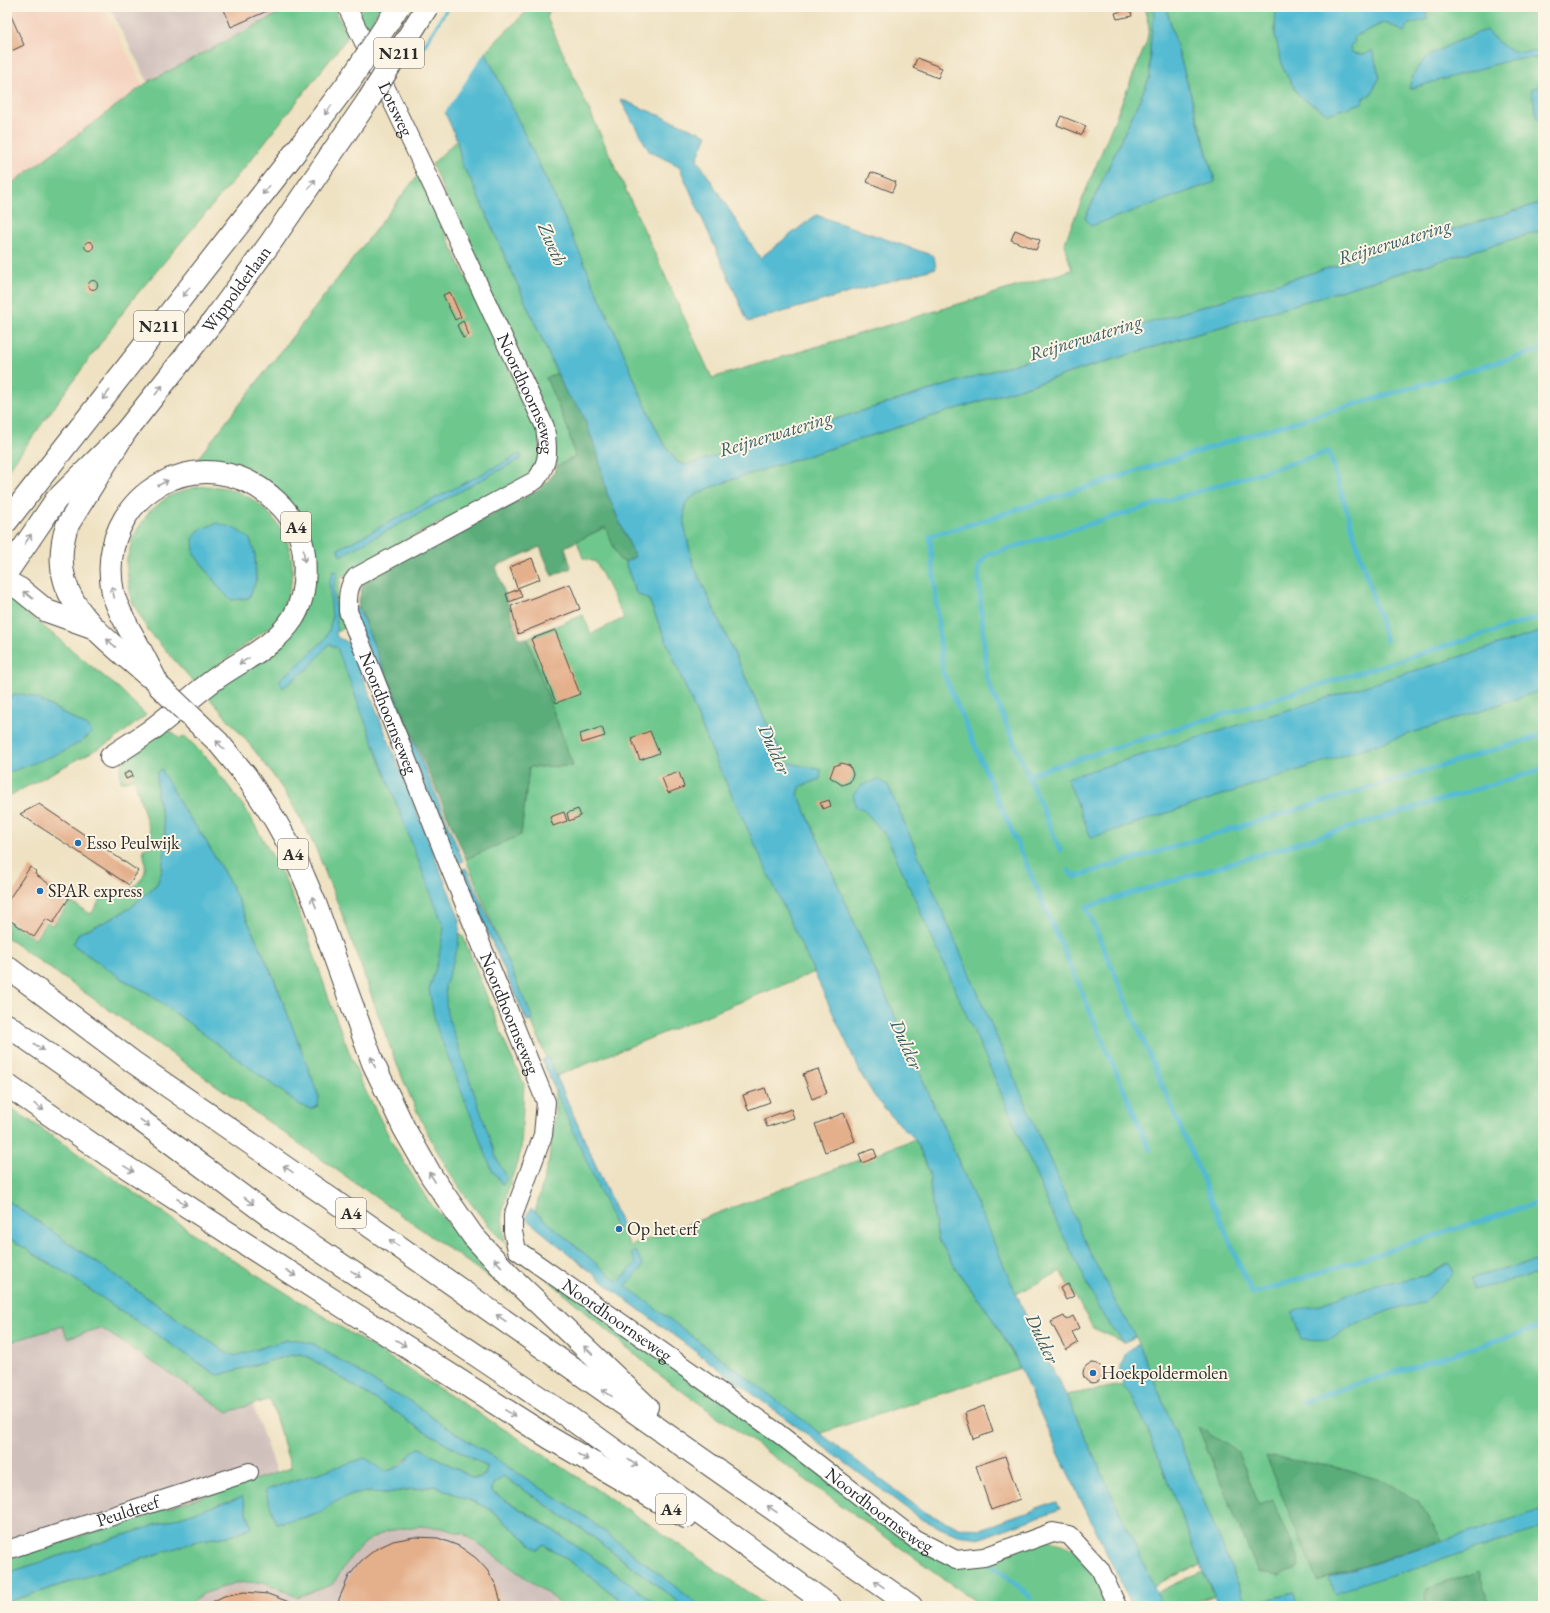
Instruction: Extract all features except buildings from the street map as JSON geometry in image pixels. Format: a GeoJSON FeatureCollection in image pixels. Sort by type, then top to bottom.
{"type":"FeatureCollection","features":[{"type":"Feature","properties":{"kind":"main road","name":"Wippolderlaan"},"geometry":{"type":"LineString","coordinates":[[7,521],[290,160],[351,79],[398,7]]}},
{"type":"Feature","properties":{"kind":"main road","name":"Wippolderlaan"},"geometry":{"type":"LineString","coordinates":[[7,572],[56,500],[126,431],[240,285],[316,178],[369,99],[427,7]]}},
{"type":"Feature","properties":{"kind":"main road","name":"A4"},"geometry":{"type":"LineString","coordinates":[[126,431],[73,514],[62,539],[66,586],[76,608],[92,627],[159,686],[218,742],[246,776],[275,820],[289,845],[315,903],[373,1063],[404,1128],[432,1177],[473,1236],[510,1276],[696,1455]]}},
{"type":"Feature","properties":{"kind":"main road","name":"A4"},"geometry":{"type":"LineString","coordinates":[[111,757],[150,731],[218,678],[265,647],[283,631],[301,602],[305,575],[304,549],[300,536],[284,508],[264,491],[244,479],[218,472],[201,472],[184,475],[169,480],[154,488],[139,500],[122,523],[114,541],[111,562],[113,594],[122,618],[159,686]]}},
{"type":"Feature","properties":{"kind":"main road","name":"A4"},"geometry":{"type":"LineString","coordinates":[[7,582],[47,610],[92,627]]}},
{"type":"Feature","properties":{"kind":"main road","name":"A4"},"geometry":{"type":"LineString","coordinates":[[7,967],[133,1062],[911,1606]]}},
{"type":"Feature","properties":{"kind":"main road","name":"A4"},"geometry":{"type":"LineString","coordinates":[[7,1025],[108,1096],[276,1221],[568,1416],[792,1580],[830,1606]]}},
{"type":"Feature","properties":{"kind":"main road","name":"A4"},"geometry":{"type":"LineString","coordinates":[[7,1085],[109,1156],[550,1438],[792,1580]]}},
{"type":"Feature","properties":{"kind":"street","name":"Lotsweg"},"geometry":{"type":"LineString","coordinates":[[347,7],[434,189]]}},
{"type":"Feature","properties":{"kind":"street","name":"Noordhoornseweg"},"geometry":{"type":"LineString","coordinates":[[434,189],[545,428],[548,449],[545,468],[536,480],[356,577],[347,594],[348,611],[451,871],[546,1102],[543,1135],[513,1216],[513,1232],[517,1250],[774,1430],[915,1539],[956,1560],[984,1558],[1052,1532],[1069,1534],[1100,1569],[1117,1606]]}},
{"type":"Feature","properties":{"kind":"street","name":"Peuldreef"},"geometry":{"type":"LineString","coordinates":[[7,1550],[249,1472]]}},
{"type":"Feature","properties":{"kind":"shaded area"},"geometry":{"type":"Polygon","coordinates":[[[7,7],[104,7],[143,86],[7,187],[7,7]]]}},
{"type":"Feature","properties":{"kind":"shaded area"},"geometry":{"type":"Polygon","coordinates":[[[109,7],[291,7],[148,82],[109,7]]]}},
{"type":"Feature","properties":{"kind":"shaded area"},"geometry":{"type":"Polygon","coordinates":[[[7,1214],[238,1361],[283,1493],[7,1586],[7,1214]]]}},
{"type":"Feature","properties":{"kind":"shaded area"},"geometry":{"type":"Polygon","coordinates":[[[419,1526],[441,1528],[464,1534],[565,1606],[187,1606],[203,1594],[235,1583],[264,1582],[297,1597],[332,1585],[350,1558],[360,1547],[387,1531],[419,1526]]]}},
{"type":"Feature","properties":{"kind":"green space"},"geometry":{"type":"Polygon","coordinates":[[[291,7],[334,7],[348,37],[249,162],[132,300],[7,472],[7,187],[148,82],[291,7]]]}},
{"type":"Feature","properties":{"kind":"green space"},"geometry":{"type":"Polygon","coordinates":[[[354,7],[380,7],[366,33],[354,7]]]}},
{"type":"Feature","properties":{"kind":"green space"},"geometry":{"type":"Polygon","coordinates":[[[531,7],[551,7],[547,18],[712,378],[1072,270],[1064,244],[1147,41],[1149,26],[1144,7],[1152,7],[1154,13],[1150,46],[1150,77],[1085,218],[1215,181],[1166,7],[1276,7],[1275,35],[1364,98],[1371,94],[1380,77],[1371,51],[1364,55],[1351,52],[1350,47],[1354,37],[1385,22],[1409,24],[1425,10],[1424,7],[1543,7],[1543,204],[1420,240],[686,465],[677,462],[661,439],[557,202],[485,52],[531,7]]]}},
{"type":"Feature","properties":{"kind":"green space"},"geometry":{"type":"Polygon","coordinates":[[[457,140],[462,166],[470,178],[557,373],[546,378],[568,429],[575,456],[557,467],[554,448],[432,164],[457,140]]]}},
{"type":"Feature","properties":{"kind":"green space"},"geometry":{"type":"Polygon","coordinates":[[[418,175],[539,433],[539,458],[534,469],[515,485],[372,557],[341,578],[337,597],[345,627],[330,636],[339,646],[449,928],[463,936],[508,1050],[524,1084],[521,1151],[508,1189],[502,1214],[505,1243],[471,1204],[443,1162],[420,1117],[399,1070],[346,925],[313,842],[300,818],[289,799],[264,763],[237,729],[208,697],[302,616],[288,502],[191,467],[418,175]]]}},
{"type":"Feature","properties":{"kind":"green space"},"geometry":{"type":"Polygon","coordinates":[[[1543,230],[1543,1606],[1282,1606],[1297,1602],[1294,1593],[1254,1603],[1245,1601],[1136,1337],[1124,1342],[1093,1328],[1061,1271],[1016,1294],[798,794],[801,786],[820,779],[786,762],[774,739],[693,564],[684,524],[685,504],[701,492],[734,479],[1117,358],[1543,230]]]}},
{"type":"Feature","properties":{"kind":"green space"},"geometry":{"type":"Polygon","coordinates":[[[557,373],[566,393],[581,410],[598,455],[607,493],[635,557],[625,562],[619,559],[605,527],[565,547],[571,568],[552,576],[540,547],[496,566],[519,639],[527,638],[573,766],[529,767],[521,835],[466,859],[373,644],[358,604],[363,584],[380,572],[540,489],[552,476],[557,467],[575,456],[568,429],[546,378],[557,373]]]}},
{"type":"Feature","properties":{"kind":"green space"},"geometry":{"type":"Polygon","coordinates":[[[205,486],[230,489],[252,499],[264,508],[283,532],[292,560],[292,576],[289,591],[285,604],[273,624],[241,649],[194,682],[149,632],[131,599],[126,562],[134,535],[149,512],[169,496],[192,488],[205,486]],[[193,539],[194,554],[221,590],[231,600],[249,598],[256,581],[255,554],[193,539]]]}},
{"type":"Feature","properties":{"kind":"green space"},"geometry":{"type":"Polygon","coordinates":[[[606,527],[619,559],[625,562],[636,593],[649,600],[717,763],[815,972],[554,1077],[466,859],[521,834],[529,767],[573,766],[527,638],[583,615],[591,634],[624,618],[596,562],[583,558],[577,541],[606,527]]]}},
{"type":"Feature","properties":{"kind":"green space"},"geometry":{"type":"Polygon","coordinates":[[[7,596],[120,689],[146,715],[114,740],[7,797],[7,773],[73,746],[88,737],[90,728],[51,706],[15,695],[7,699],[7,596]]]}},
{"type":"Feature","properties":{"kind":"green space"},"geometry":{"type":"Polygon","coordinates":[[[167,728],[180,739],[185,736],[209,760],[247,811],[284,877],[307,933],[331,1005],[360,1080],[394,1146],[427,1199],[479,1260],[513,1294],[7,938],[7,921],[35,939],[46,922],[53,925],[70,902],[91,914],[102,897],[114,896],[128,891],[143,877],[145,863],[143,849],[154,846],[134,779],[121,782],[120,769],[125,757],[167,728]],[[157,795],[165,829],[165,851],[161,873],[157,884],[130,908],[107,921],[79,933],[73,944],[124,980],[148,993],[269,1082],[319,1097],[274,978],[232,887],[204,838],[182,807],[157,795]]]}},
{"type":"Feature","properties":{"kind":"green space"},"geometry":{"type":"Polygon","coordinates":[[[554,1077],[630,1246],[915,1139],[929,1171],[932,1204],[938,1239],[961,1276],[988,1312],[1013,1353],[1020,1368],[815,1435],[737,1379],[534,1216],[549,1159],[555,1113],[554,1077]]]}},
{"type":"Feature","properties":{"kind":"green space"},"geometry":{"type":"Polygon","coordinates":[[[7,1105],[219,1251],[515,1436],[646,1522],[768,1606],[700,1606],[587,1518],[431,1417],[429,1414],[408,1400],[386,1390],[365,1375],[314,1344],[286,1340],[236,1357],[222,1350],[7,1200],[7,1105]]]}},
{"type":"Feature","properties":{"kind":"green space"},"geometry":{"type":"Polygon","coordinates":[[[7,1237],[65,1273],[219,1375],[291,1355],[301,1354],[399,1414],[409,1422],[487,1467],[485,1475],[473,1478],[420,1448],[411,1454],[398,1467],[386,1471],[328,1475],[298,1479],[266,1490],[276,1523],[299,1519],[321,1512],[335,1502],[354,1493],[386,1493],[435,1486],[488,1508],[538,1550],[543,1544],[564,1557],[629,1606],[565,1606],[464,1534],[441,1528],[419,1526],[387,1531],[371,1539],[360,1547],[350,1558],[332,1585],[297,1597],[264,1582],[235,1583],[203,1594],[187,1606],[7,1606],[7,1602],[201,1540],[234,1535],[252,1527],[242,1497],[7,1573],[7,1560],[291,1468],[270,1399],[228,1412],[101,1328],[67,1338],[63,1326],[7,1343],[7,1237]]]}},
{"type":"Feature","properties":{"kind":"green space"},"geometry":{"type":"Polygon","coordinates":[[[515,1241],[931,1545],[974,1564],[1046,1540],[1062,1544],[1078,1552],[1089,1562],[1111,1606],[982,1606],[658,1374],[505,1243],[515,1241]]]}},
{"type":"Feature","properties":{"kind":"green space"},"geometry":{"type":"Polygon","coordinates":[[[1123,1385],[1133,1398],[1150,1436],[1201,1564],[1153,1586],[1066,1395],[1123,1385]]]}},
{"type":"Feature","properties":{"kind":"green space"},"geometry":{"type":"Polygon","coordinates":[[[1198,1427],[1238,1452],[1259,1505],[1273,1500],[1298,1557],[1299,1567],[1278,1575],[1258,1572],[1198,1427]]]}},
{"type":"Feature","properties":{"kind":"green space"},"geometry":{"type":"Polygon","coordinates":[[[1266,1456],[1335,1467],[1384,1481],[1419,1502],[1443,1541],[1317,1581],[1266,1456]]]}},
{"type":"Feature","properties":{"kind":"green space"},"geometry":{"type":"Polygon","coordinates":[[[503,1476],[585,1531],[684,1606],[659,1606],[611,1570],[537,1519],[492,1492],[492,1488],[495,1483],[503,1476]]]}},
{"type":"Feature","properties":{"kind":"green space"},"geometry":{"type":"Polygon","coordinates":[[[1203,1571],[1211,1590],[1216,1595],[1183,1606],[1163,1606],[1156,1593],[1203,1571]]]}},
{"type":"Feature","properties":{"kind":"green space"},"geometry":{"type":"Polygon","coordinates":[[[1479,1571],[1489,1606],[1426,1606],[1425,1597],[1427,1589],[1479,1571]]]}},
{"type":"Feature","properties":{"kind":"water"},"geometry":{"type":"Polygon","coordinates":[[[399,7],[464,7],[557,202],[661,439],[677,462],[686,465],[1543,202],[1543,230],[1117,358],[734,479],[701,492],[685,504],[684,524],[693,564],[774,739],[786,762],[821,770],[820,779],[801,786],[798,794],[1033,1332],[1066,1395],[1163,1606],[1132,1606],[1056,1448],[1013,1353],[988,1312],[961,1276],[938,1239],[932,1204],[929,1171],[915,1139],[895,1120],[875,1097],[862,1076],[717,763],[649,600],[636,593],[625,562],[635,557],[607,493],[598,455],[581,410],[566,393],[470,178],[462,166],[457,140],[399,7]]]}},
{"type":"Feature","properties":{"kind":"water"},"geometry":{"type":"Polygon","coordinates":[[[1152,7],[1166,7],[1215,182],[1091,226],[1085,218],[1150,77],[1150,47],[1154,13],[1152,7]]]}},
{"type":"Feature","properties":{"kind":"water"},"geometry":{"type":"Polygon","coordinates":[[[1276,7],[1424,7],[1428,19],[1409,24],[1404,32],[1385,22],[1354,37],[1355,41],[1350,47],[1351,52],[1367,54],[1372,50],[1380,77],[1371,94],[1364,98],[1362,103],[1328,114],[1299,96],[1283,69],[1275,35],[1276,7]]]}},
{"type":"Feature","properties":{"kind":"water"},"geometry":{"type":"Polygon","coordinates":[[[1487,30],[1499,43],[1511,50],[1525,52],[1543,50],[1543,57],[1514,59],[1409,89],[1414,73],[1425,59],[1454,43],[1487,30]]]}},
{"type":"Feature","properties":{"kind":"water"},"geometry":{"type":"Polygon","coordinates":[[[1543,85],[1543,118],[1538,119],[1531,89],[1543,85]]]}},
{"type":"Feature","properties":{"kind":"water"},"geometry":{"type":"Polygon","coordinates":[[[620,99],[707,135],[697,159],[760,258],[816,215],[934,256],[936,268],[748,322],[679,166],[649,151],[620,99]]]}},
{"type":"Feature","properties":{"kind":"water"},"geometry":{"type":"Polygon","coordinates":[[[520,454],[522,458],[340,556],[338,549],[520,454]]]}},
{"type":"Feature","properties":{"kind":"water"},"geometry":{"type":"Polygon","coordinates":[[[217,523],[236,529],[250,539],[255,554],[256,581],[249,598],[231,600],[221,590],[194,554],[193,539],[199,530],[217,523]]]}},
{"type":"Feature","properties":{"kind":"water"},"geometry":{"type":"Polygon","coordinates":[[[334,570],[338,573],[333,589],[337,622],[336,634],[338,638],[346,641],[351,647],[460,920],[458,946],[445,986],[447,1014],[498,1162],[507,1177],[503,1185],[492,1170],[436,1026],[429,990],[438,961],[444,928],[337,648],[329,644],[309,668],[283,688],[279,680],[301,662],[325,639],[330,628],[332,617],[329,583],[334,570]]]}},
{"type":"Feature","properties":{"kind":"water"},"geometry":{"type":"Polygon","coordinates":[[[358,607],[463,861],[457,863],[352,610],[358,607]]]}},
{"type":"Feature","properties":{"kind":"water"},"geometry":{"type":"Polygon","coordinates":[[[1543,631],[1543,690],[1091,838],[1067,778],[1543,631]]]}},
{"type":"Feature","properties":{"kind":"water"},"geometry":{"type":"Polygon","coordinates":[[[22,694],[34,697],[87,726],[92,732],[85,739],[65,751],[7,773],[7,699],[15,695],[22,694]]]}},
{"type":"Feature","properties":{"kind":"water"},"geometry":{"type":"Polygon","coordinates":[[[161,769],[182,807],[204,838],[232,887],[274,978],[319,1097],[318,1106],[311,1109],[300,1105],[148,993],[124,980],[73,944],[79,933],[107,921],[130,908],[157,884],[161,873],[165,851],[165,829],[157,795],[157,773],[161,769]]]}},
{"type":"Feature","properties":{"kind":"water"},"geometry":{"type":"Polygon","coordinates":[[[879,779],[888,785],[1091,1255],[1135,1336],[1124,1342],[1105,1319],[1052,1213],[995,1079],[887,837],[863,809],[856,808],[853,795],[860,786],[879,779]]]}},
{"type":"Feature","properties":{"kind":"water"},"geometry":{"type":"Polygon","coordinates":[[[466,868],[533,1019],[527,1021],[460,870],[466,868]]]}},
{"type":"Feature","properties":{"kind":"water"},"geometry":{"type":"Polygon","coordinates":[[[548,1057],[622,1225],[616,1228],[542,1060],[548,1057]]]}},
{"type":"Feature","properties":{"kind":"water"},"geometry":{"type":"Polygon","coordinates":[[[7,1200],[222,1350],[235,1356],[286,1340],[298,1340],[314,1344],[365,1375],[386,1390],[408,1400],[429,1414],[431,1417],[587,1518],[700,1606],[684,1606],[585,1531],[503,1476],[495,1483],[492,1488],[492,1492],[577,1547],[659,1606],[629,1606],[564,1557],[543,1544],[538,1550],[488,1508],[435,1486],[386,1493],[354,1493],[335,1502],[321,1512],[299,1519],[276,1523],[265,1490],[365,1458],[386,1471],[402,1465],[413,1452],[420,1448],[473,1478],[478,1478],[485,1475],[487,1467],[409,1422],[399,1414],[301,1354],[291,1355],[219,1375],[215,1374],[65,1273],[7,1237],[7,1200]]]}},
{"type":"Feature","properties":{"kind":"water"},"geometry":{"type":"Polygon","coordinates":[[[531,1208],[618,1282],[636,1263],[631,1253],[636,1251],[643,1266],[626,1286],[924,1512],[958,1527],[980,1529],[1057,1502],[1060,1509],[981,1538],[957,1535],[921,1519],[618,1294],[525,1218],[531,1208]]]}},
{"type":"Feature","properties":{"kind":"water"},"geometry":{"type":"Polygon","coordinates":[[[1543,1259],[1543,1273],[1473,1289],[1471,1278],[1543,1259]]]}},
{"type":"Feature","properties":{"kind":"water"},"geometry":{"type":"Polygon","coordinates":[[[1449,1263],[1454,1273],[1424,1303],[1403,1306],[1358,1323],[1330,1340],[1301,1339],[1292,1312],[1329,1301],[1370,1286],[1425,1276],[1449,1263]]]}},
{"type":"Feature","properties":{"kind":"water"},"geometry":{"type":"Polygon","coordinates":[[[1139,1344],[1245,1601],[1254,1603],[1295,1593],[1297,1602],[1282,1606],[1220,1606],[1203,1571],[1150,1436],[1133,1398],[1123,1385],[1120,1370],[1126,1352],[1139,1344]]]}},
{"type":"Feature","properties":{"kind":"water"},"geometry":{"type":"Polygon","coordinates":[[[242,1497],[252,1528],[246,1529],[234,1535],[201,1540],[7,1602],[7,1573],[242,1497]]]}},
{"type":"Feature","properties":{"kind":"water"},"geometry":{"type":"Polygon","coordinates":[[[1543,1509],[1543,1528],[1334,1593],[1329,1578],[1543,1509]]]}},
{"type":"Feature","properties":{"kind":"pier"},"geometry":{"type":"Polygon","coordinates":[[[397,7],[446,7],[417,54],[397,7]]]}},
{"type":"Feature","properties":{"kind":"pier"},"geometry":{"type":"Polygon","coordinates":[[[450,7],[466,7],[486,50],[444,114],[419,58],[450,7]]]}},
{"type":"Feature","properties":{"kind":"waterway"},"geometry":{"type":"LineString","coordinates":[[1150,1150],[943,672],[930,536],[1250,435],[1543,349]]}},
{"type":"Feature","properties":{"kind":"waterway"},"geometry":{"type":"LineString","coordinates":[[1060,850],[987,679],[978,567],[987,555],[1329,452],[1386,640]]}},
{"type":"Feature","properties":{"kind":"waterway"},"geometry":{"type":"LineString","coordinates":[[1027,775],[1543,616]]}},
{"type":"Feature","properties":{"kind":"waterway"},"geometry":{"type":"LineString","coordinates":[[1069,871],[1074,877],[1543,735]]}},
{"type":"Feature","properties":{"kind":"waterway"},"geometry":{"type":"LineString","coordinates":[[1543,769],[1086,907],[1252,1294],[1543,1201]]}},
{"type":"Feature","properties":{"kind":"waterway"},"geometry":{"type":"LineString","coordinates":[[1303,1401],[1543,1326]]}},
{"type":"Feature","properties":{"kind":"waterway"},"geometry":{"type":"LineString","coordinates":[[993,1565],[1031,1597]]}},
{"type":"Feature","properties":{"kind":"place","name":"Esso Peulwijk"},"geometry":{"type":"Point","coordinates":[78,843]}},
{"type":"Feature","properties":{"kind":"place","name":"SPAR express"},"geometry":{"type":"Point","coordinates":[40,891]}},
{"type":"Feature","properties":{"kind":"place","name":"Op het erf"},"geometry":{"type":"Point","coordinates":[619,1229]}},
{"type":"Feature","properties":{"kind":"place","name":"Hoekpoldermolen"},"geometry":{"type":"Point","coordinates":[1093,1373]}},
{"type":"Feature","properties":{"kind":"water label","name":"Reijnerwatering"},"geometry":{"type":"Point","coordinates":[1394,241]}},
{"type":"Feature","properties":{"kind":"water label","name":"Zweth"},"geometry":{"type":"Point","coordinates":[553,244]}},
{"type":"Feature","properties":{"kind":"water label","name":"Reijnerwatering"},"geometry":{"type":"Point","coordinates":[1085,337]}},
{"type":"Feature","properties":{"kind":"water label","name":"Reijnerwatering"},"geometry":{"type":"Point","coordinates":[775,433]}},
{"type":"Feature","properties":{"kind":"water label","name":"Dulder"},"geometry":{"type":"Point","coordinates":[775,749]}},
{"type":"Feature","properties":{"kind":"water label","name":"Dulder"},"geometry":{"type":"Point","coordinates":[907,1044]}},
{"type":"Feature","properties":{"kind":"water label","name":"Dulder"},"geometry":{"type":"Point","coordinates":[1043,1338]}}]}
